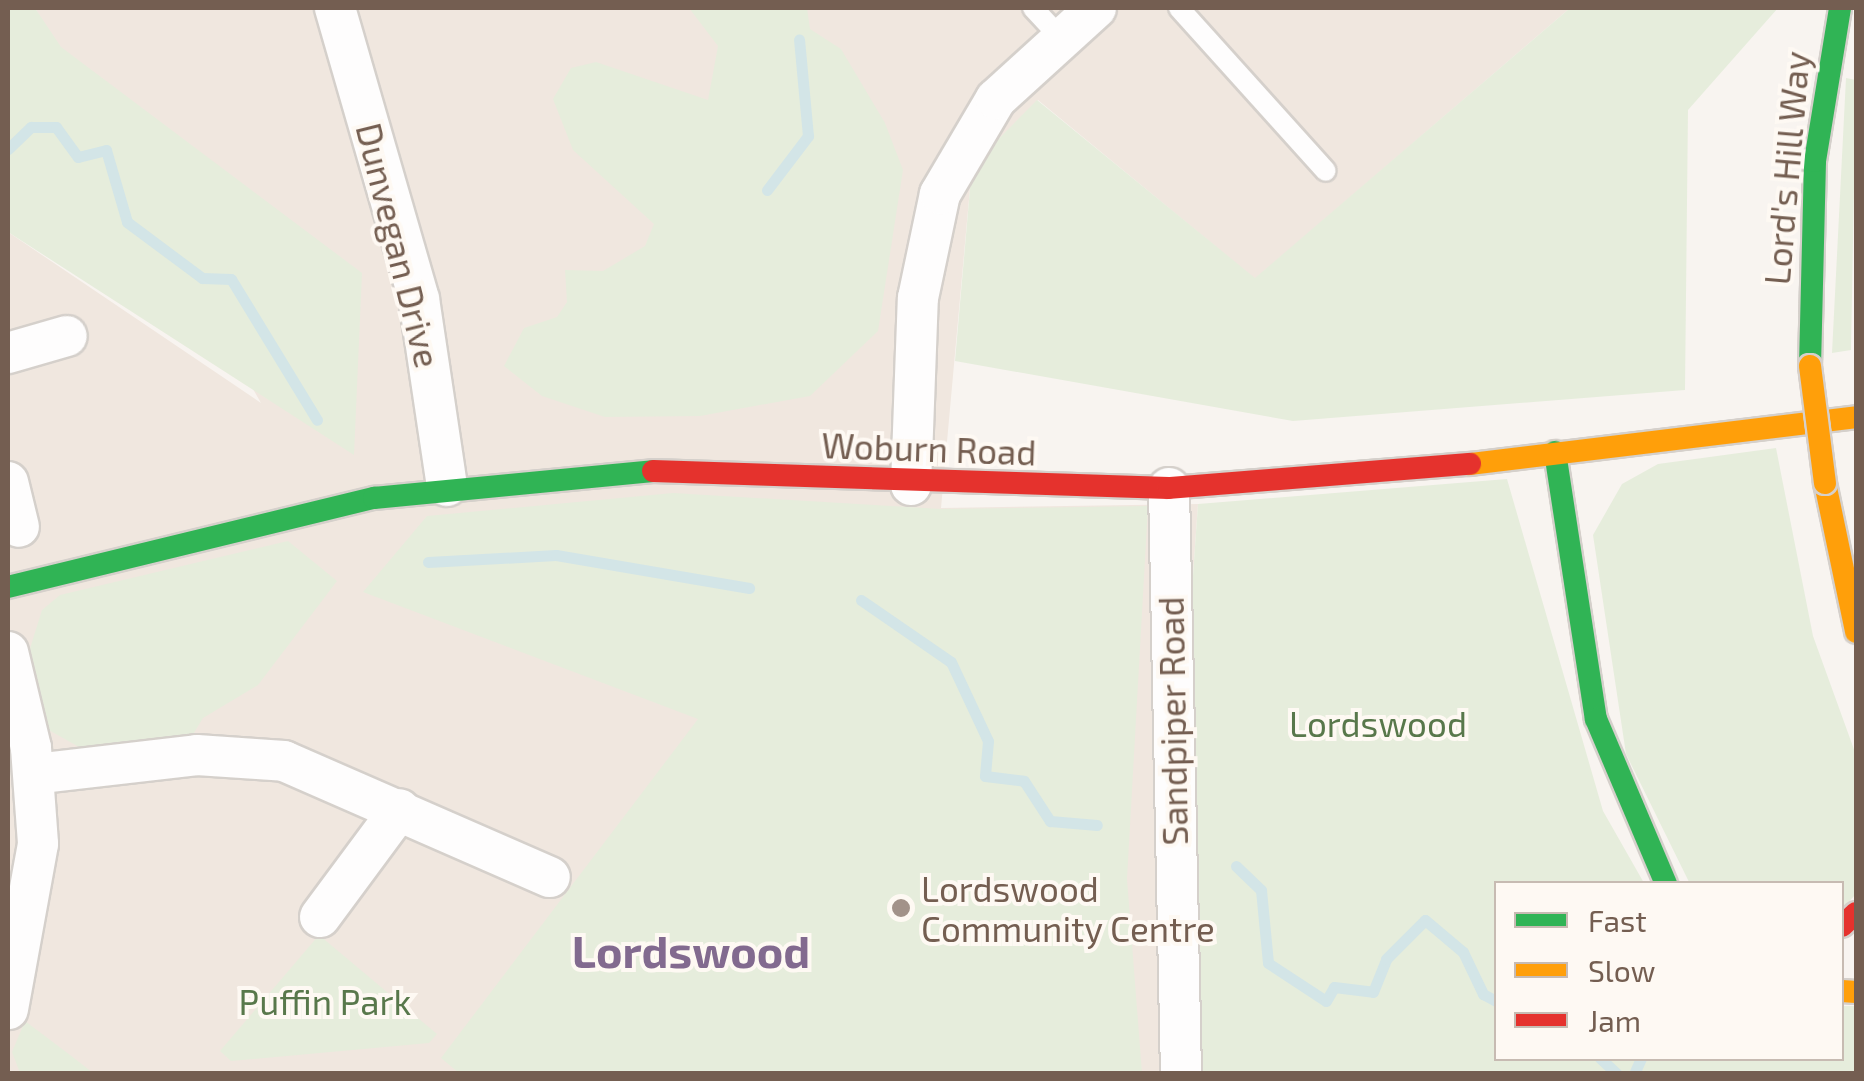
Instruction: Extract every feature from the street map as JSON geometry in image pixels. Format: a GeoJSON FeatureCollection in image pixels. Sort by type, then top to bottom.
{"type":"FeatureCollection","features":[{"type":"Feature","properties":{"kind":"street","name":"Dunvegan Drive"},"geometry":{"type":"LineString","coordinates":[[335,8],[419,298],[447,486]]}},
{"type":"Feature","properties":{"kind":"street"},"geometry":{"type":"LineString","coordinates":[[911,485],[918,298],[940,194],[996,99],[1096,8]]}},
{"type":"Feature","properties":{"kind":"street","name":"Lord's Hill Way"},"geometry":{"type":"LineString","coordinates":[[1840,8],[1809,228],[1810,366],[1824,483],[1856,632]]}},
{"type":"Feature","properties":{"kind":"street"},"geometry":{"type":"LineString","coordinates":[[8,352],[66,336]]}},
{"type":"Feature","properties":{"kind":"street","name":"Woburn Road"},"geometry":{"type":"LineString","coordinates":[[8,587],[447,486],[619,470],[911,485],[1169,488],[1555,452],[1856,416]]}},
{"type":"Feature","properties":{"kind":"street"},"geometry":{"type":"LineString","coordinates":[[1555,452],[1596,719],[1665,881]]}},
{"type":"Feature","properties":{"kind":"street"},"geometry":{"type":"LineString","coordinates":[[8,482],[19,527]]}},
{"type":"Feature","properties":{"kind":"street","name":"Sandpiper Road"},"geometry":{"type":"LineString","coordinates":[[1169,488],[1181,1074]]}},
{"type":"Feature","properties":{"kind":"street"},"geometry":{"type":"LineString","coordinates":[[8,652],[34,774],[33,905],[8,1008]]}},
{"type":"Feature","properties":{"kind":"street"},"geometry":{"type":"LineString","coordinates":[[34,774],[243,754],[400,809],[550,877]]}},
{"type":"Feature","properties":{"kind":"street"},"geometry":{"type":"LineString","coordinates":[[320,917],[400,809]]}},
{"type":"Feature","properties":{"kind":"lane"},"geometry":{"type":"LineString","coordinates":[[1034,8],[1061,38]]}},
{"type":"Feature","properties":{"kind":"lane"},"geometry":{"type":"LineString","coordinates":[[1179,8],[1326,171]]}},
{"type":"Feature","properties":{"kind":"shaded area"},"geometry":{"type":"Polygon","coordinates":[[[35,8],[1570,8],[1255,279],[1038,100],[972,166],[941,508],[1198,504],[1175,832],[1195,1073],[8,1073],[8,232],[261,403],[35,8]]]}},
{"type":"Feature","properties":{"kind":"green space"},"geometry":{"type":"Polygon","coordinates":[[[8,8],[35,8],[61,47],[362,273],[354,455],[8,232],[8,8]]]}},
{"type":"Feature","properties":{"kind":"green space"},"geometry":{"type":"Polygon","coordinates":[[[689,8],[807,8],[810,29],[841,49],[885,123],[903,170],[878,331],[810,396],[700,416],[605,417],[542,396],[504,366],[524,328],[557,317],[567,302],[565,270],[603,271],[645,246],[654,224],[573,150],[553,99],[571,68],[596,62],[708,100],[718,46],[689,8]]]}},
{"type":"Feature","properties":{"kind":"green space"},"geometry":{"type":"Polygon","coordinates":[[[1570,8],[1778,8],[1688,110],[1685,390],[1293,421],[955,361],[972,166],[1037,100],[1255,278],[1570,8]]]}},
{"type":"Feature","properties":{"kind":"green space"},"geometry":{"type":"Polygon","coordinates":[[[1846,78],[1856,80],[1851,350],[1832,353],[1846,78]]]}},
{"type":"Feature","properties":{"kind":"green space"},"geometry":{"type":"Polygon","coordinates":[[[1776,448],[1813,636],[1856,755],[1856,894],[1844,907],[1844,881],[1689,881],[1626,754],[1593,535],[1622,484],[1658,464],[1776,448]]]}},
{"type":"Feature","properties":{"kind":"green space","name":"Lordswood"},"geometry":{"type":"Polygon","coordinates":[[[1507,479],[1603,811],[1643,881],[1494,881],[1494,1061],[1844,1061],[1844,1006],[1856,1006],[1856,1073],[1195,1074],[1175,832],[1198,504],[1507,479]]]}},
{"type":"Feature","properties":{"kind":"green space"},"geometry":{"type":"Polygon","coordinates":[[[673,493],[941,509],[1148,506],[1127,879],[1142,1073],[459,1073],[441,1058],[698,719],[363,592],[427,516],[673,493]]]}},
{"type":"Feature","properties":{"kind":"green space"},"geometry":{"type":"Polygon","coordinates":[[[288,541],[337,581],[258,685],[203,718],[192,736],[79,747],[47,729],[28,655],[42,610],[60,595],[288,541]]]}},
{"type":"Feature","properties":{"kind":"green space","name":"Puffin Park"},"geometry":{"type":"Polygon","coordinates":[[[319,935],[437,1034],[429,1043],[231,1061],[220,1051],[319,935]]]}},
{"type":"Feature","properties":{"kind":"green space"},"geometry":{"type":"Polygon","coordinates":[[[25,1021],[93,1073],[20,1073],[12,1052],[25,1021]]]}},
{"type":"Feature","properties":{"kind":"waterway"},"geometry":{"type":"LineString","coordinates":[[767,190],[808,136],[799,39]]}},
{"type":"Feature","properties":{"kind":"waterway"},"geometry":{"type":"LineString","coordinates":[[8,149],[31,127],[56,127],[78,157],[106,150],[127,222],[202,278],[231,279],[317,420]]}},
{"type":"Feature","properties":{"kind":"waterway"},"geometry":{"type":"LineString","coordinates":[[428,562],[556,555],[749,588]]}},
{"type":"Feature","properties":{"kind":"waterway"},"geometry":{"type":"LineString","coordinates":[[861,600],[951,662],[988,741],[985,776],[1024,781],[1050,821],[1097,825]]}},
{"type":"Feature","properties":{"kind":"waterway"},"geometry":{"type":"LineString","coordinates":[[1236,866],[1261,890],[1268,963],[1326,1001],[1334,987],[1373,992],[1386,959],[1425,920],[1463,952],[1483,994],[1494,1000]]}},
{"type":"Feature","properties":{"kind":"waterway"},"geometry":{"type":"LineString","coordinates":[[1603,1061],[1617,1074]]}},
{"type":"Feature","properties":{"kind":"waterway"},"geometry":{"type":"LineString","coordinates":[[1634,1074],[1640,1061]]}},
{"type":"Feature","properties":{"kind":"traffic: fast"},"geometry":{"type":"LineString","coordinates":[[1810,366],[1815,161],[1840,8]]}},
{"type":"Feature","properties":{"kind":"traffic: fast"},"geometry":{"type":"LineString","coordinates":[[1555,452],[1596,719],[1665,881]]}},
{"type":"Feature","properties":{"kind":"traffic: fast"},"geometry":{"type":"LineString","coordinates":[[8,587],[374,498],[653,471]]}},
{"type":"Feature","properties":{"kind":"traffic: slow"},"geometry":{"type":"LineString","coordinates":[[1810,366],[1825,483]]}},
{"type":"Feature","properties":{"kind":"traffic: slow"},"geometry":{"type":"LineString","coordinates":[[1470,464],[1856,417]]}},
{"type":"Feature","properties":{"kind":"traffic: slow"},"geometry":{"type":"LineString","coordinates":[[1825,483],[1856,632]]}},
{"type":"Feature","properties":{"kind":"traffic: slow"},"geometry":{"type":"LineString","coordinates":[[1844,991],[1856,992]]}},
{"type":"Feature","properties":{"kind":"traffic: jam"},"geometry":{"type":"LineString","coordinates":[[653,471],[1169,488],[1470,464]]}},
{"type":"Feature","properties":{"kind":"traffic: jam"},"geometry":{"type":"LineString","coordinates":[[1844,924],[1856,913]]}},
{"type":"Feature","properties":{"kind":"place","name":"Lordswood Community Centre"},"geometry":{"type":"Point","coordinates":[901,908]}},
{"type":"Feature","properties":{"kind":"district","name":"Lordswood"},"geometry":{"type":"Point","coordinates":[691,951]}}]}
